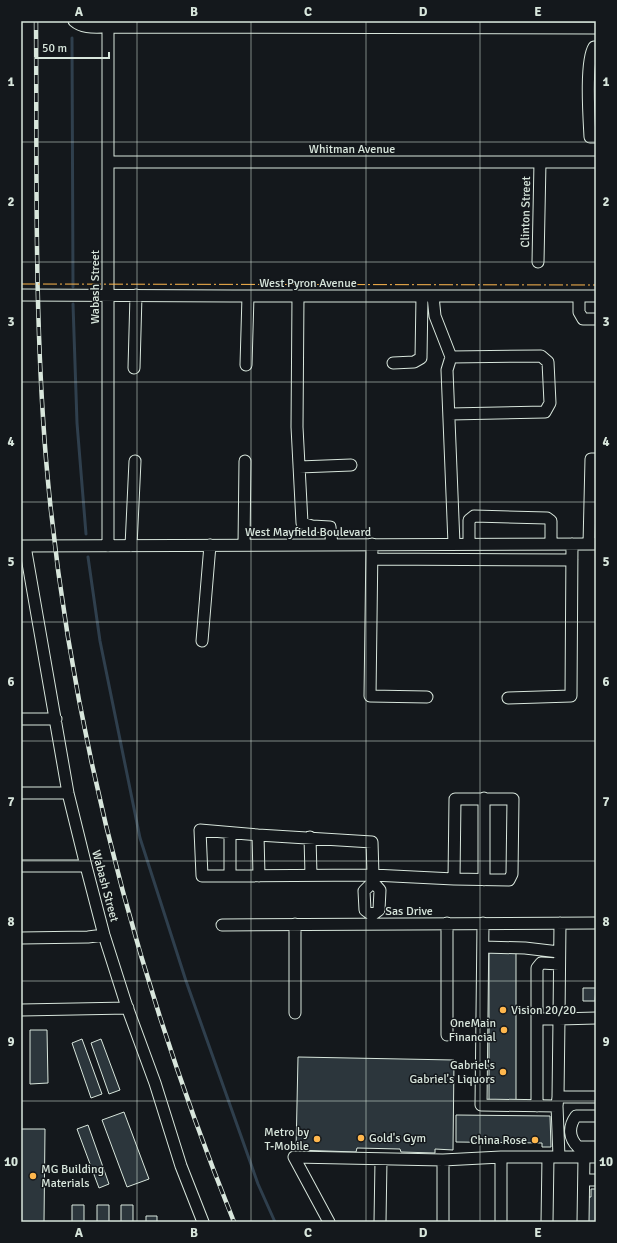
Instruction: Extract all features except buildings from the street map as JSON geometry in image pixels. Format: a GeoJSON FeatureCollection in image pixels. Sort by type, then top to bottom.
{"type":"FeatureCollection","features":[{"type":"Feature","properties":{"kind":"street"},"geometry":{"type":"LineString","coordinates":[[74,21],[87,27],[108,28],[226,24],[567,24],[596,28]]}},
{"type":"Feature","properties":{"kind":"street","name":"Wabash Street"},"geometry":{"type":"LineString","coordinates":[[108,28],[108,546]]}},
{"type":"Feature","properties":{"kind":"street"},"geometry":{"type":"LineString","coordinates":[[596,47],[594,47],[590,53],[589,81],[590,137],[596,137]]}},
{"type":"Feature","properties":{"kind":"street","name":"Whitman Avenue"},"geometry":{"type":"LineString","coordinates":[[108,162],[596,162]]}},
{"type":"Feature","properties":{"kind":"street","name":"Clinton Street"},"geometry":{"type":"LineString","coordinates":[[538,262],[540,162]]}},
{"type":"Feature","properties":{"kind":"street","name":"West Pyron Avenue"},"geometry":{"type":"LineString","coordinates":[[21,295],[596,296]]}},
{"type":"Feature","properties":{"kind":"street"},"geometry":{"type":"LineString","coordinates":[[134,368],[136,295]]}},
{"type":"Feature","properties":{"kind":"street"},"geometry":{"type":"LineString","coordinates":[[246,365],[248,296]]}},
{"type":"Feature","properties":{"kind":"street"},"geometry":{"type":"LineString","coordinates":[[298,296],[298,467],[302,523],[312,526],[330,527],[332,544]]}},
{"type":"Feature","properties":{"kind":"street"},"geometry":{"type":"LineString","coordinates":[[393,362],[414,362],[421,358],[422,296]]}},
{"type":"Feature","properties":{"kind":"street"},"geometry":{"type":"LineString","coordinates":[[433,296],[435,316],[451,357],[447,370],[450,414],[454,544]]}},
{"type":"Feature","properties":{"kind":"street"},"geometry":{"type":"LineString","coordinates":[[579,296],[579,312],[583,319],[596,319]]}},
{"type":"Feature","properties":{"kind":"street"},"geometry":{"type":"LineString","coordinates":[[450,414],[545,412],[550,403],[548,362],[541,356],[451,357]]}},
{"type":"Feature","properties":{"kind":"street"},"geometry":{"type":"LineString","coordinates":[[593,544],[591,459],[596,459]]}},
{"type":"Feature","properties":{"kind":"street"},"geometry":{"type":"LineString","coordinates":[[132,546],[135,460]]}},
{"type":"Feature","properties":{"kind":"street"},"geometry":{"type":"LineString","coordinates":[[244,545],[245,461]]}},
{"type":"Feature","properties":{"kind":"street"},"geometry":{"type":"LineString","coordinates":[[298,467],[352,465]]}},
{"type":"Feature","properties":{"kind":"street"},"geometry":{"type":"LineString","coordinates":[[469,544],[469,520],[474,516],[547,518],[551,521],[551,544]]}},
{"type":"Feature","properties":{"kind":"street"},"geometry":{"type":"LineString","coordinates":[[372,544],[370,696],[427,697]]}},
{"type":"Feature","properties":{"kind":"street"},"geometry":{"type":"LineString","coordinates":[[508,698],[571,696],[572,544]]}},
{"type":"Feature","properties":{"kind":"street","name":"West Mayfield Boulevard"},"geometry":{"type":"LineString","coordinates":[[23,546],[593,544]]}},
{"type":"Feature","properties":{"kind":"street"},"geometry":{"type":"LineString","coordinates":[[202,641],[210,545]]}},
{"type":"Feature","properties":{"kind":"street","name":"Wabash Street"},"geometry":{"type":"LineString","coordinates":[[23,546],[56,719],[68,793],[104,935],[155,1083],[181,1166],[203,1222]]}},
{"type":"Feature","properties":{"kind":"street"},"geometry":{"type":"LineString","coordinates":[[372,559],[572,560]]}},
{"type":"Feature","properties":{"kind":"street"},"geometry":{"type":"LineString","coordinates":[[21,719],[56,719]]}},
{"type":"Feature","properties":{"kind":"street"},"geometry":{"type":"LineString","coordinates":[[21,793],[68,793]]}},
{"type":"Feature","properties":{"kind":"street"},"geometry":{"type":"LineString","coordinates":[[484,798],[484,880]]}},
{"type":"Feature","properties":{"kind":"street"},"geometry":{"type":"LineString","coordinates":[[373,879],[364,891],[365,910],[372,919],[379,910],[380,890],[373,879],[372,842],[200,830],[202,876],[311,875],[373,879],[508,880],[512,874],[513,799],[455,799],[454,879]]}},
{"type":"Feature","properties":{"kind":"street"},"geometry":{"type":"LineString","coordinates":[[230,833],[230,876]]}},
{"type":"Feature","properties":{"kind":"street"},"geometry":{"type":"LineString","coordinates":[[258,835],[258,876]]}},
{"type":"Feature","properties":{"kind":"street"},"geometry":{"type":"LineString","coordinates":[[310,837],[311,875]]}},
{"type":"Feature","properties":{"kind":"street"},"geometry":{"type":"LineString","coordinates":[[21,866],[86,866]]}},
{"type":"Feature","properties":{"kind":"street","name":"Sas Drive"},"geometry":{"type":"LineString","coordinates":[[222,925],[295,924],[372,919],[447,923],[596,923]]}},
{"type":"Feature","properties":{"kind":"street"},"geometry":{"type":"LineString","coordinates":[[447,923],[447,1035]]}},
{"type":"Feature","properties":{"kind":"street"},"geometry":{"type":"LineString","coordinates":[[483,923],[481,1105],[537,1106],[596,1097]]}},
{"type":"Feature","properties":{"kind":"street"},"geometry":{"type":"LineString","coordinates":[[547,1222],[558,1102],[560,923]]}},
{"type":"Feature","properties":{"kind":"street"},"geometry":{"type":"LineString","coordinates":[[295,924],[295,1012]]}},
{"type":"Feature","properties":{"kind":"street"},"geometry":{"type":"LineString","coordinates":[[21,938],[88,937],[104,935]]}},
{"type":"Feature","properties":{"kind":"street"},"geometry":{"type":"LineString","coordinates":[[483,947],[520,947],[559,952]]}},
{"type":"Feature","properties":{"kind":"street"},"geometry":{"type":"LineString","coordinates":[[537,1106],[537,968],[541,963],[559,964]]}},
{"type":"Feature","properties":{"kind":"street"},"geometry":{"type":"LineString","coordinates":[[21,1010],[128,1008]]}},
{"type":"Feature","properties":{"kind":"street"},"geometry":{"type":"LineString","coordinates":[[537,1019],[596,1018]]}},
{"type":"Feature","properties":{"kind":"street"},"geometry":{"type":"LineString","coordinates":[[596,1116],[576,1116],[570,1126],[572,1141],[578,1147],[596,1147]]}},
{"type":"Feature","properties":{"kind":"street"},"geometry":{"type":"LineString","coordinates":[[329,1222],[294,1158],[443,1160],[501,1158],[596,1158]]}},
{"type":"Feature","properties":{"kind":"street"},"geometry":{"type":"LineString","coordinates":[[501,1158],[501,1222]]}},
{"type":"Feature","properties":{"kind":"street"},"geometry":{"type":"LineString","coordinates":[[583,1222],[584,1158]]}},
{"type":"Feature","properties":{"kind":"street"},"geometry":{"type":"LineString","coordinates":[[380,1222],[381,1160]]}},
{"type":"Feature","properties":{"kind":"street"},"geometry":{"type":"LineString","coordinates":[[442,1222],[443,1160]]}},
{"type":"Feature","properties":{"kind":"street"},"geometry":{"type":"LineString","coordinates":[[584,1180],[596,1180]]}},
{"type":"Feature","properties":{"kind":"waterway"},"geometry":{"type":"LineString","coordinates":[[72,38],[73,287]]}},
{"type":"Feature","properties":{"kind":"waterway"},"geometry":{"type":"LineString","coordinates":[[73,304],[77,423],[86,534]]}},
{"type":"Feature","properties":{"kind":"waterway"},"geometry":{"type":"LineString","coordinates":[[88,557],[100,641],[140,838],[186,981],[258,1184],[275,1222]]}},
{"type":"Feature","properties":{"kind":"railway"},"geometry":{"type":"LineString","coordinates":[[36,21],[37,240],[42,404],[56,557],[71,654],[89,751],[137,942],[166,1037],[234,1222]]}},
{"type":"Feature","properties":{"kind":"power"},"geometry":{"type":"LineString","coordinates":[[21,284],[596,285]]}},
{"type":"Feature","properties":{"kind":"place","name":"Vision 20/20"},"geometry":{"type":"Point","coordinates":[503,1010]}},
{"type":"Feature","properties":{"kind":"place","name":"OneMain Financial"},"geometry":{"type":"Point","coordinates":[504,1030]}},
{"type":"Feature","properties":{"kind":"place","name":"Gabriel's Gabriel's Liquors"},"geometry":{"type":"Point","coordinates":[503,1072]}},
{"type":"Feature","properties":{"kind":"place","name":"Gold's Gym"},"geometry":{"type":"Point","coordinates":[361,1138]}},
{"type":"Feature","properties":{"kind":"place","name":"Metro by T-Mobile"},"geometry":{"type":"Point","coordinates":[317,1139]}},
{"type":"Feature","properties":{"kind":"place","name":"China Rose"},"geometry":{"type":"Point","coordinates":[535,1140]}},
{"type":"Feature","properties":{"kind":"place","name":"MG Building Materials"},"geometry":{"type":"Point","coordinates":[33,1176]}}]}
